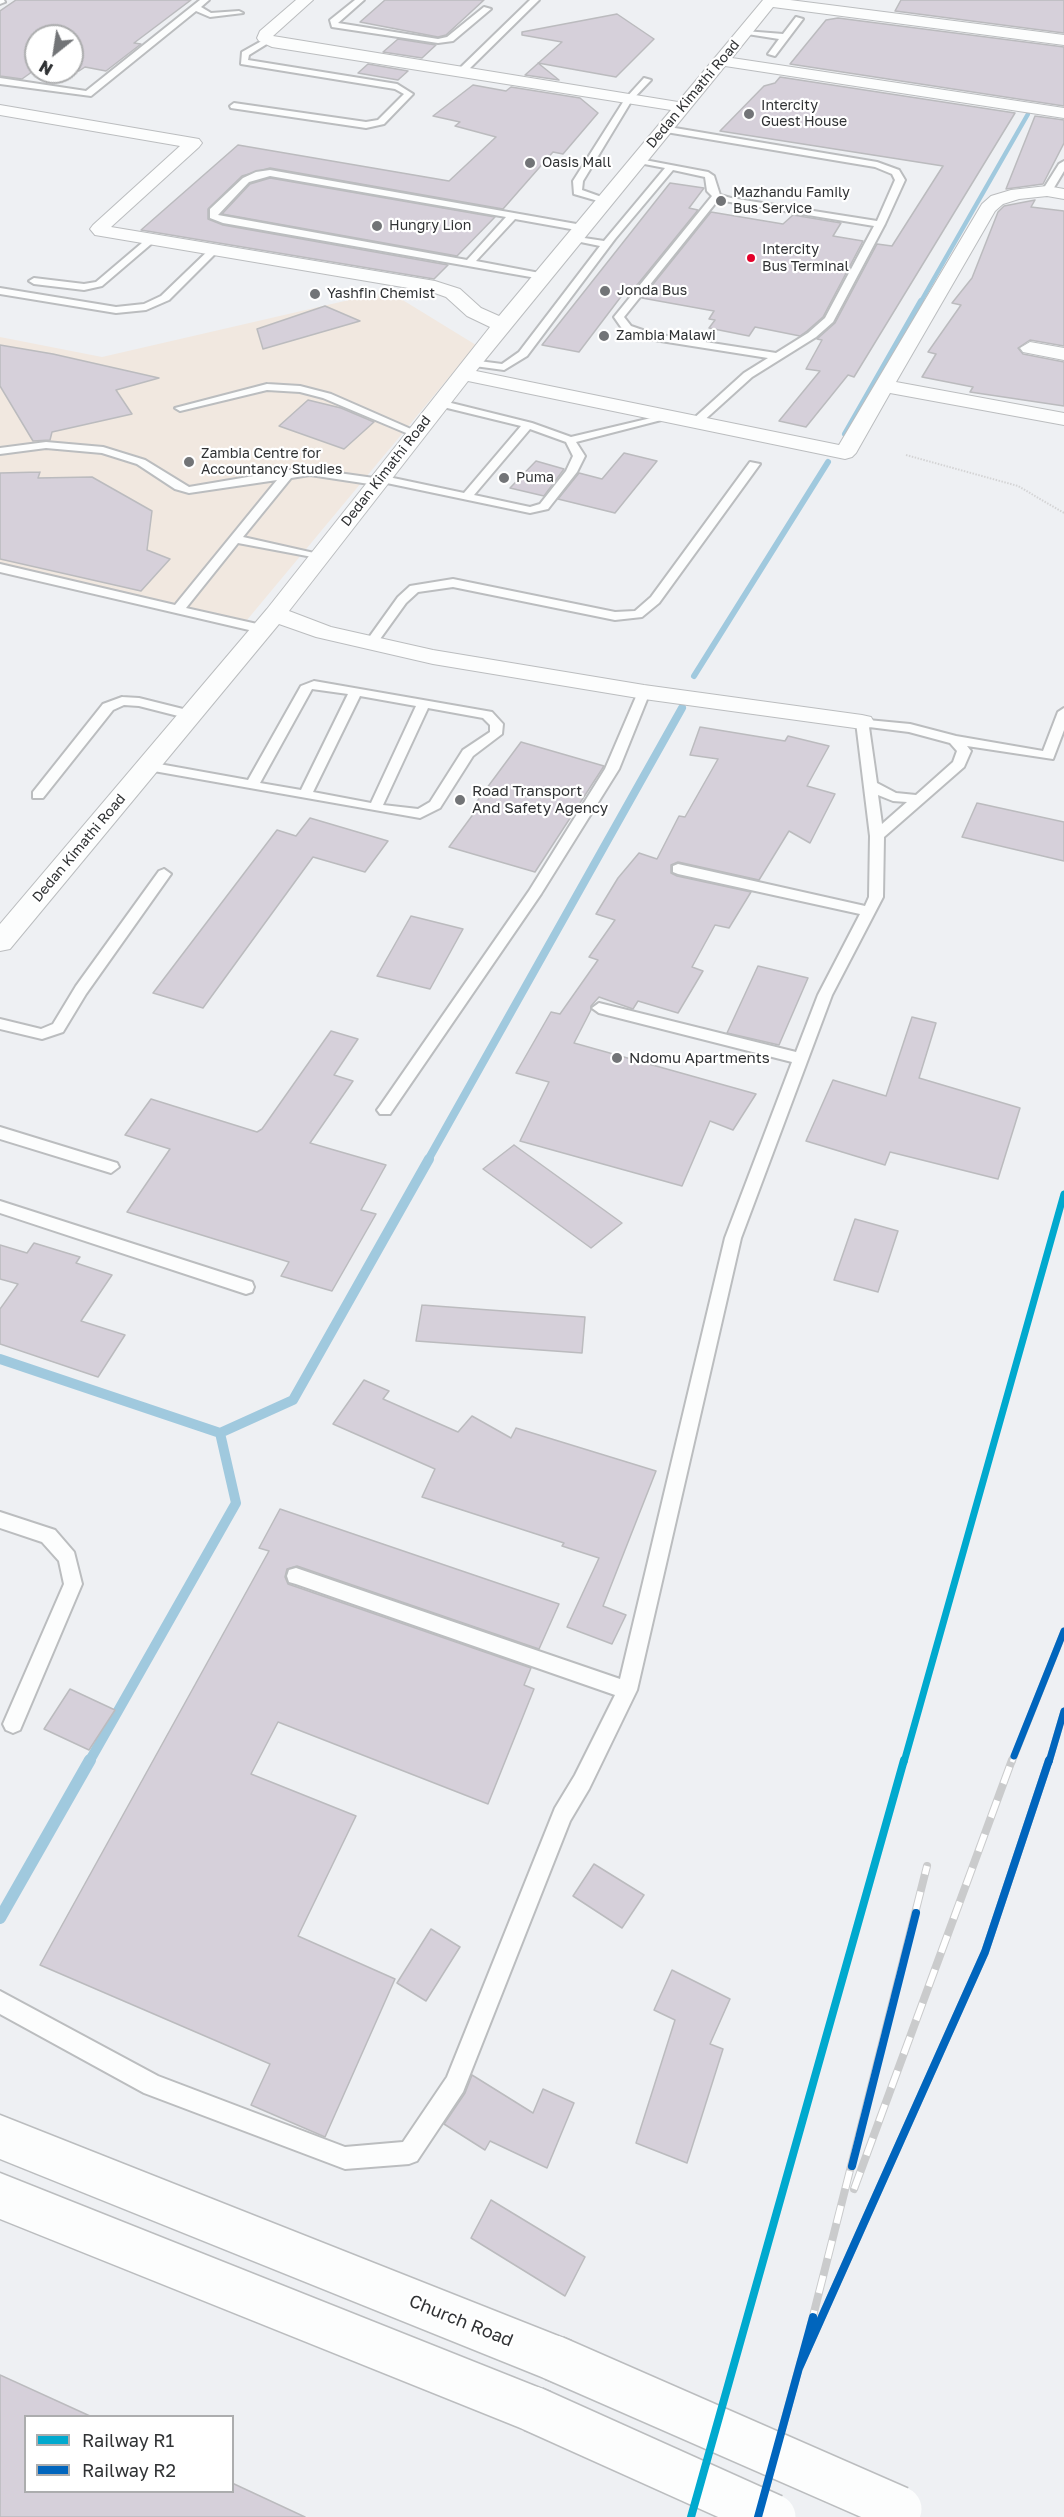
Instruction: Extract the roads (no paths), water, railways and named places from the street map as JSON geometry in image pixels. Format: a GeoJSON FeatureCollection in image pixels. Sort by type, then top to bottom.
{"type":"FeatureCollection","features":[{"type":"Feature","properties":{"kind":"main road","name":"Church Road"},"geometry":{"type":"LineString","coordinates":[[0,2137],[554,2358],[908,2513]]}},
{"type":"Feature","properties":{"kind":"main road"},"geometry":{"type":"LineString","coordinates":[[0,2196],[532,2409],[773,2517]]}},
{"type":"Feature","properties":{"kind":"street"},"geometry":{"type":"LineString","coordinates":[[305,0],[266,34],[267,40],[681,107]]}},
{"type":"Feature","properties":{"kind":"street"},"geometry":{"type":"LineString","coordinates":[[771,1],[1064,40]]}},
{"type":"Feature","properties":{"kind":"street","name":"Dedan Kimathi Road"},"geometry":{"type":"LineString","coordinates":[[0,942],[269,621],[502,325],[771,1]]}},
{"type":"Feature","properties":{"kind":"street"},"geometry":{"type":"LineString","coordinates":[[722,61],[1064,113]]}},
{"type":"Feature","properties":{"kind":"street"},"geometry":{"type":"LineString","coordinates":[[0,110],[193,143],[99,229],[520,303]]}},
{"type":"Feature","properties":{"kind":"street"},"geometry":{"type":"LineString","coordinates":[[467,369],[668,417],[845,453],[988,208],[998,200],[1017,194],[1056,192]]}},
{"type":"Feature","properties":{"kind":"street"},"geometry":{"type":"LineString","coordinates":[[446,290],[474,312],[502,325]]}},
{"type":"Feature","properties":{"kind":"street"},"geometry":{"type":"LineString","coordinates":[[1030,348],[1064,354]]}},
{"type":"Feature","properties":{"kind":"street"},"geometry":{"type":"LineString","coordinates":[[884,386],[1064,419]]}},
{"type":"Feature","properties":{"kind":"street"},"geometry":{"type":"LineString","coordinates":[[269,621],[433,657],[644,692],[862,722]]}},
{"type":"Feature","properties":{"kind":"lane"},"geometry":{"type":"LineString","coordinates":[[0,81],[88,94],[205,0]]}},
{"type":"Feature","properties":{"kind":"lane"},"geometry":{"type":"LineString","coordinates":[[360,0],[333,21],[335,25],[438,41],[450,39],[487,9]]}},
{"type":"Feature","properties":{"kind":"lane"},"geometry":{"type":"LineString","coordinates":[[462,72],[535,0]]}},
{"type":"Feature","properties":{"kind":"lane"},"geometry":{"type":"LineString","coordinates":[[196,6],[200,11],[210,15],[239,13]]}},
{"type":"Feature","properties":{"kind":"lane"},"geometry":{"type":"LineString","coordinates":[[772,54],[799,19]]}},
{"type":"Feature","properties":{"kind":"lane"},"geometry":{"type":"LineString","coordinates":[[745,33],[785,37]]}},
{"type":"Feature","properties":{"kind":"lane"},"geometry":{"type":"LineString","coordinates":[[234,106],[366,125],[381,122],[409,94],[397,87],[244,62],[245,54],[267,40]]}},
{"type":"Feature","properties":{"kind":"lane"},"geometry":{"type":"LineString","coordinates":[[605,200],[577,192],[576,186],[629,99],[646,80]]}},
{"type":"Feature","properties":{"kind":"lane"},"geometry":{"type":"LineString","coordinates":[[663,129],[877,165],[896,172],[900,180],[880,224],[829,320],[812,335],[748,375],[696,422]]}},
{"type":"Feature","properties":{"kind":"lane"},"geometry":{"type":"LineString","coordinates":[[637,160],[710,176],[712,191],[717,197],[880,224]]}},
{"type":"Feature","properties":{"kind":"lane"},"geometry":{"type":"LineString","coordinates":[[1056,192],[1064,164]]}},
{"type":"Feature","properties":{"kind":"lane"},"geometry":{"type":"LineString","coordinates":[[467,369],[504,367],[523,354],[607,244],[671,167]]}},
{"type":"Feature","properties":{"kind":"lane"},"geometry":{"type":"LineString","coordinates":[[542,276],[224,220],[213,216],[213,211],[246,180],[259,174],[270,173],[513,216],[578,233],[607,244]]}},
{"type":"Feature","properties":{"kind":"lane"},"geometry":{"type":"LineString","coordinates":[[717,197],[710,202],[620,317],[627,328],[652,337],[776,356]]}},
{"type":"Feature","properties":{"kind":"lane"},"geometry":{"type":"LineString","coordinates":[[469,263],[513,216]]}},
{"type":"Feature","properties":{"kind":"lane"},"geometry":{"type":"LineString","coordinates":[[34,281],[84,287],[99,284],[152,240]]}},
{"type":"Feature","properties":{"kind":"lane"},"geometry":{"type":"LineString","coordinates":[[0,291],[116,310],[146,307],[165,298],[215,249]]}},
{"type":"Feature","properties":{"kind":"lane"},"geometry":{"type":"LineString","coordinates":[[180,408],[267,387],[300,389],[327,396],[416,433]]}},
{"type":"Feature","properties":{"kind":"lane"},"geometry":{"type":"LineString","coordinates":[[440,403],[528,425],[570,440],[668,417]]}},
{"type":"Feature","properties":{"kind":"lane"},"geometry":{"type":"LineString","coordinates":[[468,495],[528,425]]}},
{"type":"Feature","properties":{"kind":"lane"},"geometry":{"type":"LineString","coordinates":[[0,450],[46,445],[103,450],[141,462],[179,487],[189,490],[289,474],[334,474],[468,495],[530,510],[544,507],[571,472],[579,456],[570,440]]}},
{"type":"Feature","properties":{"kind":"lane"},"geometry":{"type":"LineString","coordinates":[[371,643],[402,600],[414,589],[453,583],[615,616],[638,614],[655,600],[754,464]]}},
{"type":"Feature","properties":{"kind":"lane"},"geometry":{"type":"LineString","coordinates":[[178,609],[289,474]]}},
{"type":"Feature","properties":{"kind":"lane"},"geometry":{"type":"LineString","coordinates":[[237,539],[319,556]]}},
{"type":"Feature","properties":{"kind":"lane"},"geometry":{"type":"LineString","coordinates":[[0,568],[178,609],[269,621]]}},
{"type":"Feature","properties":{"kind":"lane"},"geometry":{"type":"LineString","coordinates":[[148,765],[375,808],[420,813],[435,805],[468,753],[496,734],[497,723],[487,715],[356,691],[308,686],[253,784]]}},
{"type":"Feature","properties":{"kind":"lane"},"geometry":{"type":"LineString","coordinates":[[305,795],[356,691]]}},
{"type":"Feature","properties":{"kind":"lane"},"geometry":{"type":"LineString","coordinates":[[386,1110],[534,894],[612,769],[644,692]]}},
{"type":"Feature","properties":{"kind":"lane"},"geometry":{"type":"LineString","coordinates":[[38,795],[108,707],[122,701],[140,702],[190,715]]}},
{"type":"Feature","properties":{"kind":"lane"},"geometry":{"type":"LineString","coordinates":[[375,808],[423,704]]}},
{"type":"Feature","properties":{"kind":"lane"},"geometry":{"type":"LineString","coordinates":[[0,2002],[152,2085],[335,2154],[345,2157],[409,2153],[455,2084],[562,1815],[582,1782],[627,1690],[734,1238],[825,995],[876,897],[877,836],[862,722],[910,728],[955,740],[1048,756],[1064,712]]}},
{"type":"Feature","properties":{"kind":"lane"},"geometry":{"type":"LineString","coordinates":[[877,836],[959,764],[964,751],[955,740]]}},
{"type":"Feature","properties":{"kind":"lane"},"geometry":{"type":"LineString","coordinates":[[870,785],[893,797],[920,799]]}},
{"type":"Feature","properties":{"kind":"lane"},"geometry":{"type":"LineString","coordinates":[[678,869],[868,911]]}},
{"type":"Feature","properties":{"kind":"lane"},"geometry":{"type":"LineString","coordinates":[[0,1024],[42,1034],[58,1028],[81,990],[164,874]]}},
{"type":"Feature","properties":{"kind":"lane"},"geometry":{"type":"LineString","coordinates":[[598,1008],[801,1059]]}},
{"type":"Feature","properties":{"kind":"lane"},"geometry":{"type":"LineString","coordinates":[[0,1133],[111,1167]]}},
{"type":"Feature","properties":{"kind":"lane"},"geometry":{"type":"LineString","coordinates":[[0,1207],[246,1287]]}},
{"type":"Feature","properties":{"kind":"lane"},"geometry":{"type":"LineString","coordinates":[[0,1520],[48,1536],[67,1558],[73,1584],[13,1724]]}},
{"type":"Feature","properties":{"kind":"lane"},"geometry":{"type":"LineString","coordinates":[[296,1576],[627,1690]]}},
{"type":"Feature","properties":{"kind":"waterway"},"geometry":{"type":"LineString","coordinates":[[920,303],[1028,114]]}},
{"type":"Feature","properties":{"kind":"waterway"},"geometry":{"type":"LineString","coordinates":[[845,434],[921,301]]}},
{"type":"Feature","properties":{"kind":"waterway"},"geometry":{"type":"LineString","coordinates":[[694,676],[828,462]]}},
{"type":"Feature","properties":{"kind":"waterway"},"geometry":{"type":"LineString","coordinates":[[428,1160],[682,708]]}},
{"type":"Feature","properties":{"kind":"waterway"},"geometry":{"type":"LineString","coordinates":[[220,1433],[293,1400],[429,1159]]}},
{"type":"Feature","properties":{"kind":"waterway"},"geometry":{"type":"LineString","coordinates":[[0,1359],[220,1433]]}},
{"type":"Feature","properties":{"kind":"waterway"},"geometry":{"type":"LineString","coordinates":[[89,1762],[236,1503],[220,1433]]}},
{"type":"Feature","properties":{"kind":"waterway"},"geometry":{"type":"LineString","coordinates":[[0,1918],[90,1760]]}},
{"type":"Feature","properties":{"kind":"railway"},"geometry":{"type":"LineString","coordinates":[[1012,1762],[1064,1631]]}},
{"type":"Feature","properties":{"kind":"railway"},"geometry":{"type":"LineString","coordinates":[[1049,1762],[1064,1711]]}},
{"type":"Feature","properties":{"kind":"railway"},"geometry":{"type":"LineString","coordinates":[[854,2189],[1012,1760]]}},
{"type":"Feature","properties":{"kind":"railway"},"geometry":{"type":"LineString","coordinates":[[799,2368],[985,1952],[1049,1760]]}},
{"type":"Feature","properties":{"kind":"railway"},"geometry":{"type":"LineString","coordinates":[[810,2328],[927,1866]]}},
{"type":"Feature","properties":{"kind":"railway"},"geometry":{"type":"LineString","coordinates":[[758,2517],[801,2360]]}},
{"type":"Feature","properties":{"kind":"rail line","name":"R1"},"geometry":{"type":"LineString","coordinates":[[691,2517],[1064,1194]]}},
{"type":"Feature","properties":{"kind":"rail line","name":"R2"},"geometry":{"type":"LineString","coordinates":[[1014,1756],[1064,1631]]}},
{"type":"Feature","properties":{"kind":"rail line","name":"R2"},"geometry":{"type":"LineString","coordinates":[[799,2368],[985,1952],[1031,1821],[1064,1711]]}},
{"type":"Feature","properties":{"kind":"rail line","name":"R2"},"geometry":{"type":"LineString","coordinates":[[852,2166],[916,1913]]}},
{"type":"Feature","properties":{"kind":"rail line","name":"R2"},"geometry":{"type":"LineString","coordinates":[[758,2517],[813,2317]]}},
{"type":"Feature","properties":{"kind":"place","name":"Intercity Guest House"},"geometry":{"type":"Point","coordinates":[749,114]}},
{"type":"Feature","properties":{"kind":"place","name":"Oasis Mall"},"geometry":{"type":"Point","coordinates":[530,163]}},
{"type":"Feature","properties":{"kind":"place","name":"Mazhandu Family Bus Service"},"geometry":{"type":"Point","coordinates":[721,201]}},
{"type":"Feature","properties":{"kind":"place","name":"Hungry Lion"},"geometry":{"type":"Point","coordinates":[377,226]}},
{"type":"Feature","properties":{"kind":"place","name":"Intercity Bus Terminal"},"geometry":{"type":"Point","coordinates":[751,258]}},
{"type":"Feature","properties":{"kind":"place","name":"Jonda Bus"},"geometry":{"type":"Point","coordinates":[605,291]}},
{"type":"Feature","properties":{"kind":"place","name":"Yashfin Chemist"},"geometry":{"type":"Point","coordinates":[315,294]}},
{"type":"Feature","properties":{"kind":"place","name":"Zambia Malawi"},"geometry":{"type":"Point","coordinates":[604,336]}},
{"type":"Feature","properties":{"kind":"place","name":"Zambia Centre for Accountancy Studies"},"geometry":{"type":"Point","coordinates":[189,462]}},
{"type":"Feature","properties":{"kind":"place","name":"Puma"},"geometry":{"type":"Point","coordinates":[504,478]}},
{"type":"Feature","properties":{"kind":"place","name":"Road Transport And Safety Agency"},"geometry":{"type":"Point","coordinates":[460,800]}},
{"type":"Feature","properties":{"kind":"place","name":"Ndomu Apartments"},"geometry":{"type":"Point","coordinates":[617,1058]}}]}
